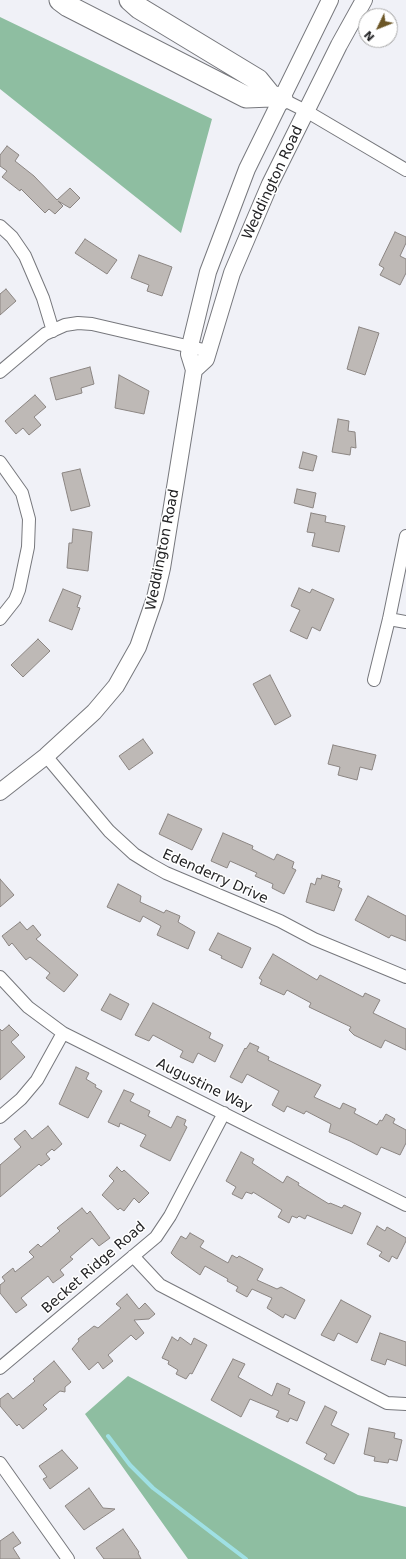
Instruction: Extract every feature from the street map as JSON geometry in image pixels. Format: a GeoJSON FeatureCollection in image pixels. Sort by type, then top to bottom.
{"type":"FeatureCollection","features":[{"type":"Feature","properties":{"kind":"highway"},"geometry":{"type":"LineString","coordinates":[[60,0],[68,6],[246,97],[276,97]]}},
{"type":"Feature","properties":{"kind":"highway"},"geometry":{"type":"LineString","coordinates":[[130,0],[139,8],[258,80],[276,97]]}},
{"type":"Feature","properties":{"kind":"main road","name":"Weddington Road"},"geometry":{"type":"LineString","coordinates":[[0,792],[46,756],[78,728],[108,697],[116,686],[138,647],[148,624],[162,568],[194,370],[189,354],[190,346],[208,272],[276,97],[330,0]]}},
{"type":"Feature","properties":{"kind":"main road","name":"Weddington Road"},"geometry":{"type":"LineString","coordinates":[[194,370],[206,359],[219,312],[246,240],[270,184],[364,0]]}},
{"type":"Feature","properties":{"kind":"street"},"geometry":{"type":"LineString","coordinates":[[276,97],[306,111],[406,170]]}},
{"type":"Feature","properties":{"kind":"street"},"geometry":{"type":"LineString","coordinates":[[0,226],[12,237],[25,256],[43,298],[53,330]]}},
{"type":"Feature","properties":{"kind":"street"},"geometry":{"type":"LineString","coordinates":[[0,372],[41,337],[65,325],[78,323],[92,324],[208,351]]}},
{"type":"Feature","properties":{"kind":"street"},"geometry":{"type":"LineString","coordinates":[[0,462],[22,494],[29,519],[28,546],[19,590],[14,600],[0,619]]}},
{"type":"Feature","properties":{"kind":"street"},"geometry":{"type":"LineString","coordinates":[[374,680],[389,619],[406,536]]}},
{"type":"Feature","properties":{"kind":"street"},"geometry":{"type":"LineString","coordinates":[[389,619],[406,622]]}},
{"type":"Feature","properties":{"kind":"street","name":"Edenderry Drive"},"geometry":{"type":"LineString","coordinates":[[46,756],[109,831],[134,854],[150,864],[280,922],[314,939],[406,977]]}},
{"type":"Feature","properties":{"kind":"street","name":"Augustine Way"},"geometry":{"type":"LineString","coordinates":[[0,977],[28,1007],[63,1033],[406,1205]]}},
{"type":"Feature","properties":{"kind":"street"},"geometry":{"type":"LineString","coordinates":[[0,1117],[21,1099],[37,1080],[63,1033]]}},
{"type":"Feature","properties":{"kind":"street","name":"Becket Ridge Road"},"geometry":{"type":"LineString","coordinates":[[0,1368],[156,1237],[224,1113]]}},
{"type":"Feature","properties":{"kind":"street"},"geometry":{"type":"LineString","coordinates":[[133,1256],[160,1285],[387,1403],[406,1404]]}},
{"type":"Feature","properties":{"kind":"street"},"geometry":{"type":"LineString","coordinates":[[0,1462],[68,1559]]}},
{"type":"Feature","properties":{"kind":"green space"},"geometry":{"type":"Polygon","coordinates":[[[0,17],[212,119],[181,233],[0,89],[0,17]]]}},
{"type":"Feature","properties":{"kind":"green space"},"geometry":{"type":"Polygon","coordinates":[[[128,1376],[358,1495],[406,1507],[406,1559],[188,1559],[85,1414],[128,1376]]]}},
{"type":"Feature","properties":{"kind":"building"},"geometry":{"type":"Polygon","coordinates":[[[7,146],[19,155],[15,161],[34,176],[57,200],[70,188],[80,198],[70,208],[58,201],[63,206],[55,214],[49,209],[45,213],[21,189],[20,191],[2,177],[7,171],[0,166],[0,155],[7,146]]]}},
{"type":"Feature","properties":{"kind":"building"},"geometry":{"type":"Polygon","coordinates":[[[395,232],[406,237],[406,243],[400,256],[406,259],[406,273],[400,285],[380,275],[384,268],[379,265],[395,232]]]}},
{"type":"Feature","properties":{"kind":"building"},"geometry":{"type":"Polygon","coordinates":[[[85,239],[117,260],[107,274],[75,253],[85,239]]]}},
{"type":"Feature","properties":{"kind":"building"},"geometry":{"type":"Polygon","coordinates":[[[139,255],[172,267],[162,296],[147,291],[149,285],[131,278],[139,255]]]}},
{"type":"Feature","properties":{"kind":"building"},"geometry":{"type":"Polygon","coordinates":[[[6,289],[16,301],[0,315],[0,294],[6,289]]]}},
{"type":"Feature","properties":{"kind":"building"},"geometry":{"type":"Polygon","coordinates":[[[359,327],[379,333],[365,375],[347,369],[359,327]]]}},
{"type":"Feature","properties":{"kind":"building"},"geometry":{"type":"Polygon","coordinates":[[[90,367],[94,384],[81,388],[82,393],[56,400],[50,378],[90,367]]]}},
{"type":"Feature","properties":{"kind":"building"},"geometry":{"type":"Polygon","coordinates":[[[119,375],[149,391],[144,414],[115,408],[119,375]]]}},
{"type":"Feature","properties":{"kind":"building"},"geometry":{"type":"Polygon","coordinates":[[[35,395],[46,407],[34,417],[41,425],[29,435],[23,428],[16,434],[5,421],[35,395]]]}},
{"type":"Feature","properties":{"kind":"building"},"geometry":{"type":"Polygon","coordinates":[[[338,419],[349,421],[348,431],[355,432],[356,448],[351,447],[350,455],[332,452],[338,419]]]}},
{"type":"Feature","properties":{"kind":"building"},"geometry":{"type":"Polygon","coordinates":[[[303,452],[317,456],[313,471],[299,468],[303,452]]]}},
{"type":"Feature","properties":{"kind":"building"},"geometry":{"type":"Polygon","coordinates":[[[80,469],[90,506],[71,511],[62,473],[80,469]]]}},
{"type":"Feature","properties":{"kind":"building"},"geometry":{"type":"Polygon","coordinates":[[[297,489],[316,493],[313,508],[294,503],[297,489]]]}},
{"type":"Feature","properties":{"kind":"building"},"geometry":{"type":"Polygon","coordinates":[[[311,513],[326,516],[325,522],[345,526],[339,552],[312,546],[315,533],[307,532],[311,513]]]}},
{"type":"Feature","properties":{"kind":"building"},"geometry":{"type":"Polygon","coordinates":[[[73,529],[92,532],[88,571],[67,568],[69,543],[72,543],[73,529]]]}},
{"type":"Feature","properties":{"kind":"building"},"geometry":{"type":"Polygon","coordinates":[[[299,588],[310,593],[312,589],[334,599],[320,631],[312,627],[307,639],[290,631],[300,610],[291,606],[299,588]]]}},
{"type":"Feature","properties":{"kind":"building"},"geometry":{"type":"Polygon","coordinates":[[[63,589],[81,596],[77,607],[80,608],[72,630],[49,621],[63,589]]]}},
{"type":"Feature","properties":{"kind":"building"},"geometry":{"type":"Polygon","coordinates":[[[38,639],[50,651],[23,677],[11,665],[38,639]]]}},
{"type":"Feature","properties":{"kind":"building"},"geometry":{"type":"Polygon","coordinates":[[[270,675],[291,716],[275,725],[253,684],[270,675]]]}},
{"type":"Feature","properties":{"kind":"building"},"geometry":{"type":"Polygon","coordinates":[[[143,739],[153,753],[129,770],[119,756],[143,739]]]}},
{"type":"Feature","properties":{"kind":"building"},"geometry":{"type":"Polygon","coordinates":[[[333,745],[376,755],[372,770],[360,767],[357,780],[338,775],[340,767],[328,764],[333,745]]]}},
{"type":"Feature","properties":{"kind":"building"},"geometry":{"type":"Polygon","coordinates":[[[168,814],[202,829],[192,850],[159,834],[168,814]]]}},
{"type":"Feature","properties":{"kind":"building"},"geometry":{"type":"Polygon","coordinates":[[[223,833],[253,846],[252,849],[274,860],[277,854],[294,862],[292,868],[296,870],[284,894],[272,888],[273,884],[255,876],[257,873],[230,861],[227,868],[211,861],[223,833]]]}},
{"type":"Feature","properties":{"kind":"building"},"geometry":{"type":"Polygon","coordinates":[[[322,875],[340,881],[338,887],[342,889],[334,911],[306,902],[311,883],[315,885],[317,878],[321,879],[322,875]]]}},
{"type":"Feature","properties":{"kind":"building"},"geometry":{"type":"Polygon","coordinates":[[[0,879],[14,895],[0,907],[0,879]]]}},
{"type":"Feature","properties":{"kind":"building"},"geometry":{"type":"Polygon","coordinates":[[[118,884],[141,896],[140,902],[164,913],[166,910],[180,916],[178,922],[195,932],[188,949],[157,935],[161,926],[143,916],[140,922],[107,907],[118,884]]]}},
{"type":"Feature","properties":{"kind":"building"},"geometry":{"type":"Polygon","coordinates":[[[368,896],[406,916],[406,941],[391,935],[389,938],[355,920],[368,896]]]}},
{"type":"Feature","properties":{"kind":"building"},"geometry":{"type":"Polygon","coordinates":[[[20,922],[27,930],[33,925],[41,935],[36,939],[78,975],[64,992],[46,978],[50,973],[30,957],[26,960],[12,943],[9,946],[2,936],[20,922]]]}},
{"type":"Feature","properties":{"kind":"building"},"geometry":{"type":"Polygon","coordinates":[[[218,933],[251,948],[242,968],[221,958],[222,956],[209,950],[218,933]]]}},
{"type":"Feature","properties":{"kind":"building"},"geometry":{"type":"Polygon","coordinates":[[[273,954],[317,980],[320,975],[363,997],[365,993],[380,1000],[373,1013],[406,1029],[406,1050],[385,1040],[381,1048],[354,1035],[349,1030],[351,1027],[309,1007],[311,1003],[287,990],[284,995],[260,984],[262,980],[259,978],[273,954]]]}},
{"type":"Feature","properties":{"kind":"building"},"geometry":{"type":"Polygon","coordinates":[[[110,994],[129,1004],[121,1020],[101,1010],[110,994]]]}},
{"type":"Feature","properties":{"kind":"building"},"geometry":{"type":"Polygon","coordinates":[[[153,1003],[211,1033],[209,1038],[223,1045],[215,1062],[198,1053],[193,1063],[180,1057],[183,1051],[153,1035],[149,1041],[135,1035],[153,1003]]]}},
{"type":"Feature","properties":{"kind":"building"},"geometry":{"type":"Polygon","coordinates":[[[9,1025],[19,1035],[11,1042],[25,1057],[0,1080],[0,1029],[2,1031],[9,1025]]]}},
{"type":"Feature","properties":{"kind":"building"},"geometry":{"type":"Polygon","coordinates":[[[250,1043],[259,1047],[257,1051],[269,1057],[268,1060],[321,1085],[314,1097],[340,1109],[343,1103],[356,1109],[354,1113],[377,1125],[380,1120],[382,1121],[386,1114],[395,1119],[393,1123],[406,1130],[406,1143],[400,1155],[381,1147],[377,1155],[329,1132],[331,1124],[306,1111],[304,1114],[287,1106],[284,1112],[272,1105],[279,1091],[247,1074],[242,1083],[230,1077],[245,1048],[246,1049],[250,1043]]]}},
{"type":"Feature","properties":{"kind":"building"},"geometry":{"type":"Polygon","coordinates":[[[76,1067],[89,1073],[86,1079],[102,1091],[88,1118],[59,1104],[76,1067]]]}},
{"type":"Feature","properties":{"kind":"building"},"geometry":{"type":"Polygon","coordinates":[[[124,1090],[134,1094],[130,1101],[150,1111],[148,1116],[171,1128],[177,1116],[186,1120],[184,1125],[187,1127],[170,1161],[140,1146],[146,1135],[120,1123],[119,1127],[108,1122],[124,1090]]]}},
{"type":"Feature","properties":{"kind":"building"},"geometry":{"type":"Polygon","coordinates":[[[48,1126],[62,1144],[54,1151],[52,1149],[46,1154],[50,1159],[41,1166],[39,1164],[0,1197],[0,1165],[21,1147],[14,1139],[25,1130],[32,1139],[48,1126]]]}},
{"type":"Feature","properties":{"kind":"building"},"geometry":{"type":"Polygon","coordinates":[[[241,1152],[254,1159],[252,1163],[283,1183],[287,1176],[299,1183],[298,1185],[329,1204],[330,1203],[342,1208],[344,1205],[361,1213],[352,1234],[307,1215],[305,1219],[299,1216],[297,1218],[292,1216],[289,1223],[278,1217],[282,1210],[253,1192],[252,1194],[246,1192],[242,1199],[232,1194],[236,1187],[226,1181],[241,1152]]]}},
{"type":"Feature","properties":{"kind":"building"},"geometry":{"type":"Polygon","coordinates":[[[117,1167],[122,1172],[124,1170],[149,1193],[139,1203],[134,1198],[124,1211],[120,1208],[118,1210],[102,1195],[114,1181],[109,1176],[117,1167]]]}},
{"type":"Feature","properties":{"kind":"building"},"geometry":{"type":"Polygon","coordinates":[[[82,1208],[87,1214],[90,1211],[110,1238],[99,1246],[92,1238],[70,1257],[73,1259],[60,1270],[64,1275],[53,1283],[48,1276],[21,1298],[27,1305],[16,1313],[0,1293],[0,1285],[5,1281],[2,1277],[13,1268],[15,1272],[34,1257],[29,1252],[38,1244],[41,1247],[60,1231],[57,1228],[82,1208]]]}},
{"type":"Feature","properties":{"kind":"building"},"geometry":{"type":"Polygon","coordinates":[[[377,1226],[385,1231],[387,1227],[406,1238],[397,1259],[392,1256],[389,1262],[379,1256],[382,1252],[367,1244],[377,1226]]]}},
{"type":"Feature","properties":{"kind":"building"},"geometry":{"type":"Polygon","coordinates":[[[190,1233],[204,1241],[200,1247],[228,1263],[232,1255],[237,1258],[239,1256],[263,1269],[257,1280],[277,1289],[281,1287],[305,1300],[295,1319],[285,1314],[283,1318],[267,1308],[272,1298],[252,1289],[247,1297],[236,1291],[238,1287],[227,1281],[228,1279],[205,1266],[200,1275],[175,1257],[171,1253],[181,1236],[186,1239],[190,1233]]]}},
{"type":"Feature","properties":{"kind":"building"},"geometry":{"type":"Polygon","coordinates":[[[127,1294],[139,1309],[145,1303],[155,1314],[149,1319],[134,1320],[144,1333],[136,1340],[131,1335],[108,1355],[113,1361],[103,1369],[98,1362],[89,1370],[72,1349],[79,1341],[78,1339],[94,1326],[98,1328],[121,1308],[116,1304],[127,1294]]]}},
{"type":"Feature","properties":{"kind":"building"},"geometry":{"type":"Polygon","coordinates":[[[341,1300],[371,1316],[357,1343],[338,1333],[334,1341],[321,1335],[341,1300]]]}},
{"type":"Feature","properties":{"kind":"building"},"geometry":{"type":"Polygon","coordinates":[[[380,1333],[406,1342],[406,1366],[387,1359],[385,1365],[371,1360],[380,1333]]]}},
{"type":"Feature","properties":{"kind":"building"},"geometry":{"type":"Polygon","coordinates":[[[172,1337],[178,1341],[180,1337],[191,1345],[194,1338],[207,1345],[192,1374],[190,1373],[186,1379],[176,1374],[178,1370],[168,1364],[169,1361],[162,1358],[172,1337]]]}},
{"type":"Feature","properties":{"kind":"building"},"geometry":{"type":"Polygon","coordinates":[[[233,1359],[245,1364],[238,1377],[272,1396],[277,1383],[290,1389],[288,1394],[305,1402],[297,1421],[290,1418],[288,1422],[276,1417],[279,1411],[250,1399],[241,1417],[211,1400],[233,1359]]]}},
{"type":"Feature","properties":{"kind":"building"},"geometry":{"type":"Polygon","coordinates":[[[54,1361],[71,1382],[65,1387],[65,1392],[60,1391],[43,1405],[47,1409],[23,1429],[19,1424],[17,1426],[0,1406],[0,1399],[8,1393],[13,1399],[35,1381],[33,1379],[54,1361]]]}},
{"type":"Feature","properties":{"kind":"building"},"geometry":{"type":"Polygon","coordinates":[[[325,1406],[337,1412],[331,1425],[349,1434],[334,1464],[324,1459],[327,1454],[306,1443],[325,1406]]]}},
{"type":"Feature","properties":{"kind":"building"},"geometry":{"type":"Polygon","coordinates":[[[369,1428],[395,1433],[394,1438],[402,1440],[397,1461],[389,1459],[388,1463],[374,1461],[375,1457],[364,1454],[369,1428]]]}},
{"type":"Feature","properties":{"kind":"building"},"geometry":{"type":"Polygon","coordinates":[[[62,1450],[78,1468],[50,1489],[43,1479],[47,1477],[39,1466],[62,1450]]]}},
{"type":"Feature","properties":{"kind":"building"},"geometry":{"type":"Polygon","coordinates":[[[89,1488],[103,1508],[115,1509],[84,1530],[65,1506],[89,1488]]]}},
{"type":"Feature","properties":{"kind":"building"},"geometry":{"type":"Polygon","coordinates":[[[123,1529],[139,1552],[138,1553],[141,1559],[104,1559],[96,1548],[123,1529]]]}},
{"type":"Feature","properties":{"kind":"building"},"geometry":{"type":"Polygon","coordinates":[[[13,1532],[21,1543],[13,1548],[20,1559],[0,1559],[0,1541],[13,1532]]]}},
{"type":"Feature","properties":{"kind":"waterway"},"geometry":{"type":"LineString","coordinates":[[108,1436],[130,1465],[153,1488],[246,1559]]}}]}
